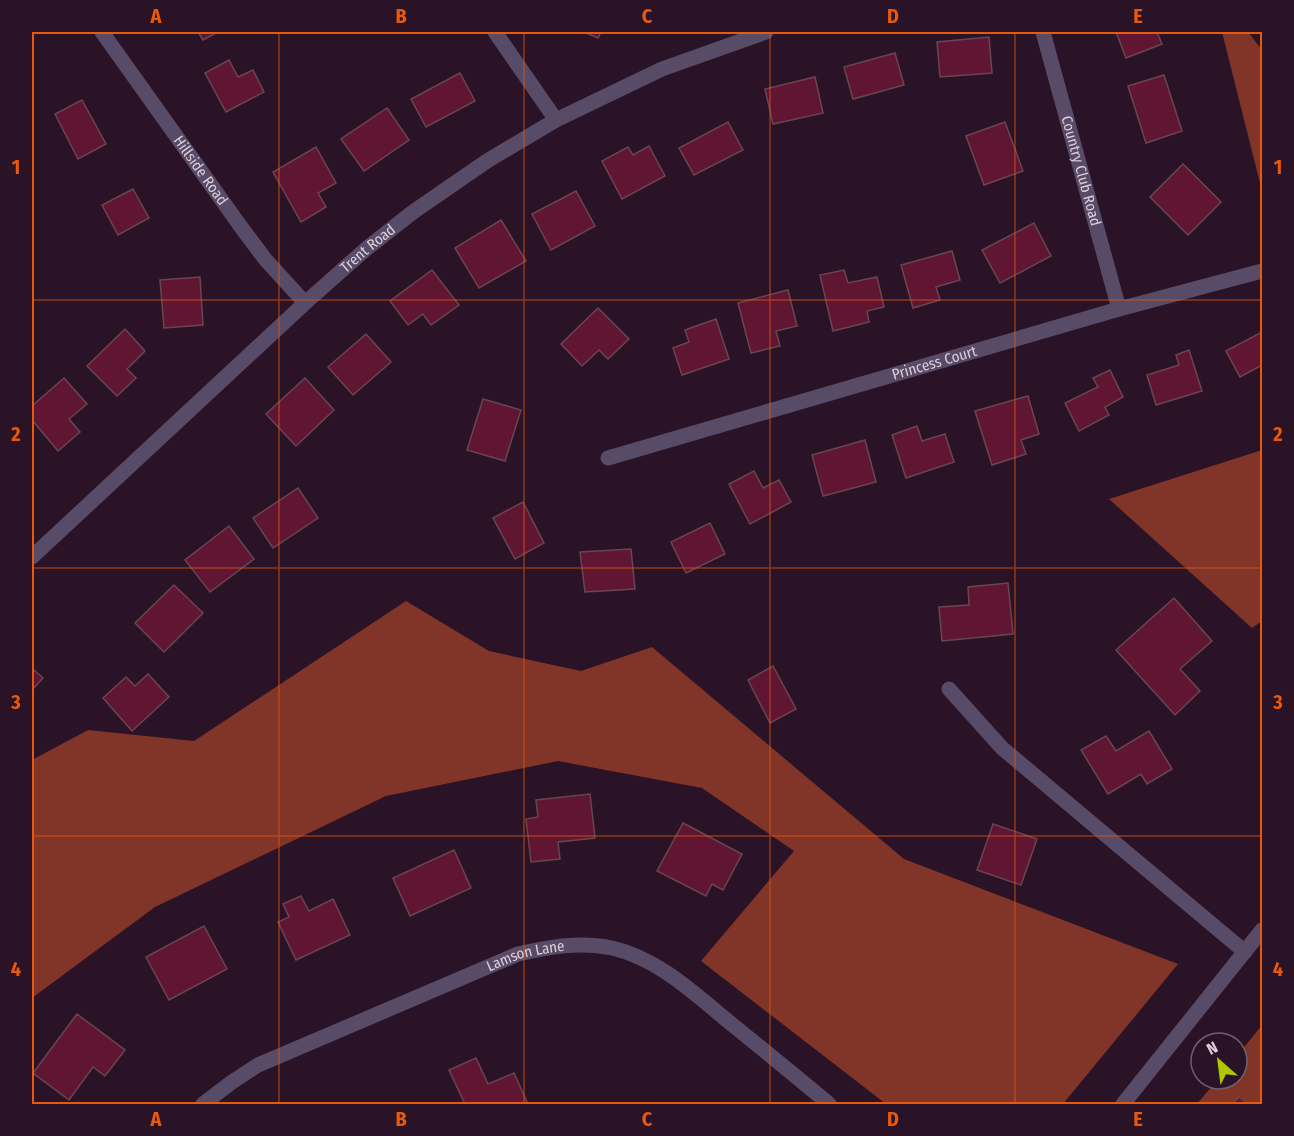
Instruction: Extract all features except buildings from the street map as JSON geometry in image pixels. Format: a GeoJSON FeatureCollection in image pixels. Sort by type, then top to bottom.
{"type":"FeatureCollection","features":[{"type":"Feature","properties":{"kind":"street","name":"Hillside Road"},"geometry":{"type":"LineString","coordinates":[[102,32],[240,227],[305,303]]}},
{"type":"Feature","properties":{"kind":"street"},"geometry":{"type":"LineString","coordinates":[[495,32],[556,120]]}},
{"type":"Feature","properties":{"kind":"street","name":"Trent Road"},"geometry":{"type":"LineString","coordinates":[[32,557],[305,303],[366,249],[413,212],[487,161],[556,120],[662,69],[766,32]]}},
{"type":"Feature","properties":{"kind":"street","name":"Country Club Road"},"geometry":{"type":"LineString","coordinates":[[1043,32],[1119,309]]}},
{"type":"Feature","properties":{"kind":"street","name":"Princess Court"},"geometry":{"type":"LineString","coordinates":[[608,458],[1119,309],[1263,271]]}},
{"type":"Feature","properties":{"kind":"street"},"geometry":{"type":"LineString","coordinates":[[949,690],[1002,748],[1245,952]]}},
{"type":"Feature","properties":{"kind":"street"},"geometry":{"type":"LineString","coordinates":[[1123,1104],[1263,930]]}},
{"type":"Feature","properties":{"kind":"street","name":"Lamson Lane"},"geometry":{"type":"LineString","coordinates":[[203,1104],[258,1065],[518,954],[548,947],[580,944],[613,948],[647,960],[681,983],[830,1104]]}},
{"type":"Feature","properties":{"kind":"shaded area"},"geometry":{"type":"Polygon","coordinates":[[[1222,32],[1248,32],[1262,50],[1262,191],[1222,32]]]}},
{"type":"Feature","properties":{"kind":"shaded area"},"geometry":{"type":"Polygon","coordinates":[[[1262,450],[1262,621],[1252,628],[1109,499],[1262,450]]]}},
{"type":"Feature","properties":{"kind":"shaded area"},"geometry":{"type":"Polygon","coordinates":[[[406,601],[489,651],[581,671],[652,647],[904,859],[1178,964],[1063,1104],[886,1104],[701,961],[794,851],[702,788],[558,761],[386,796],[155,907],[32,998],[32,760],[88,730],[194,741],[406,601]]]}},
{"type":"Feature","properties":{"kind":"shaded area"},"geometry":{"type":"Polygon","coordinates":[[[1262,1025],[1262,1104],[1197,1104],[1208,1091],[1249,1091],[1249,1041],[1262,1025]]]}}]}
